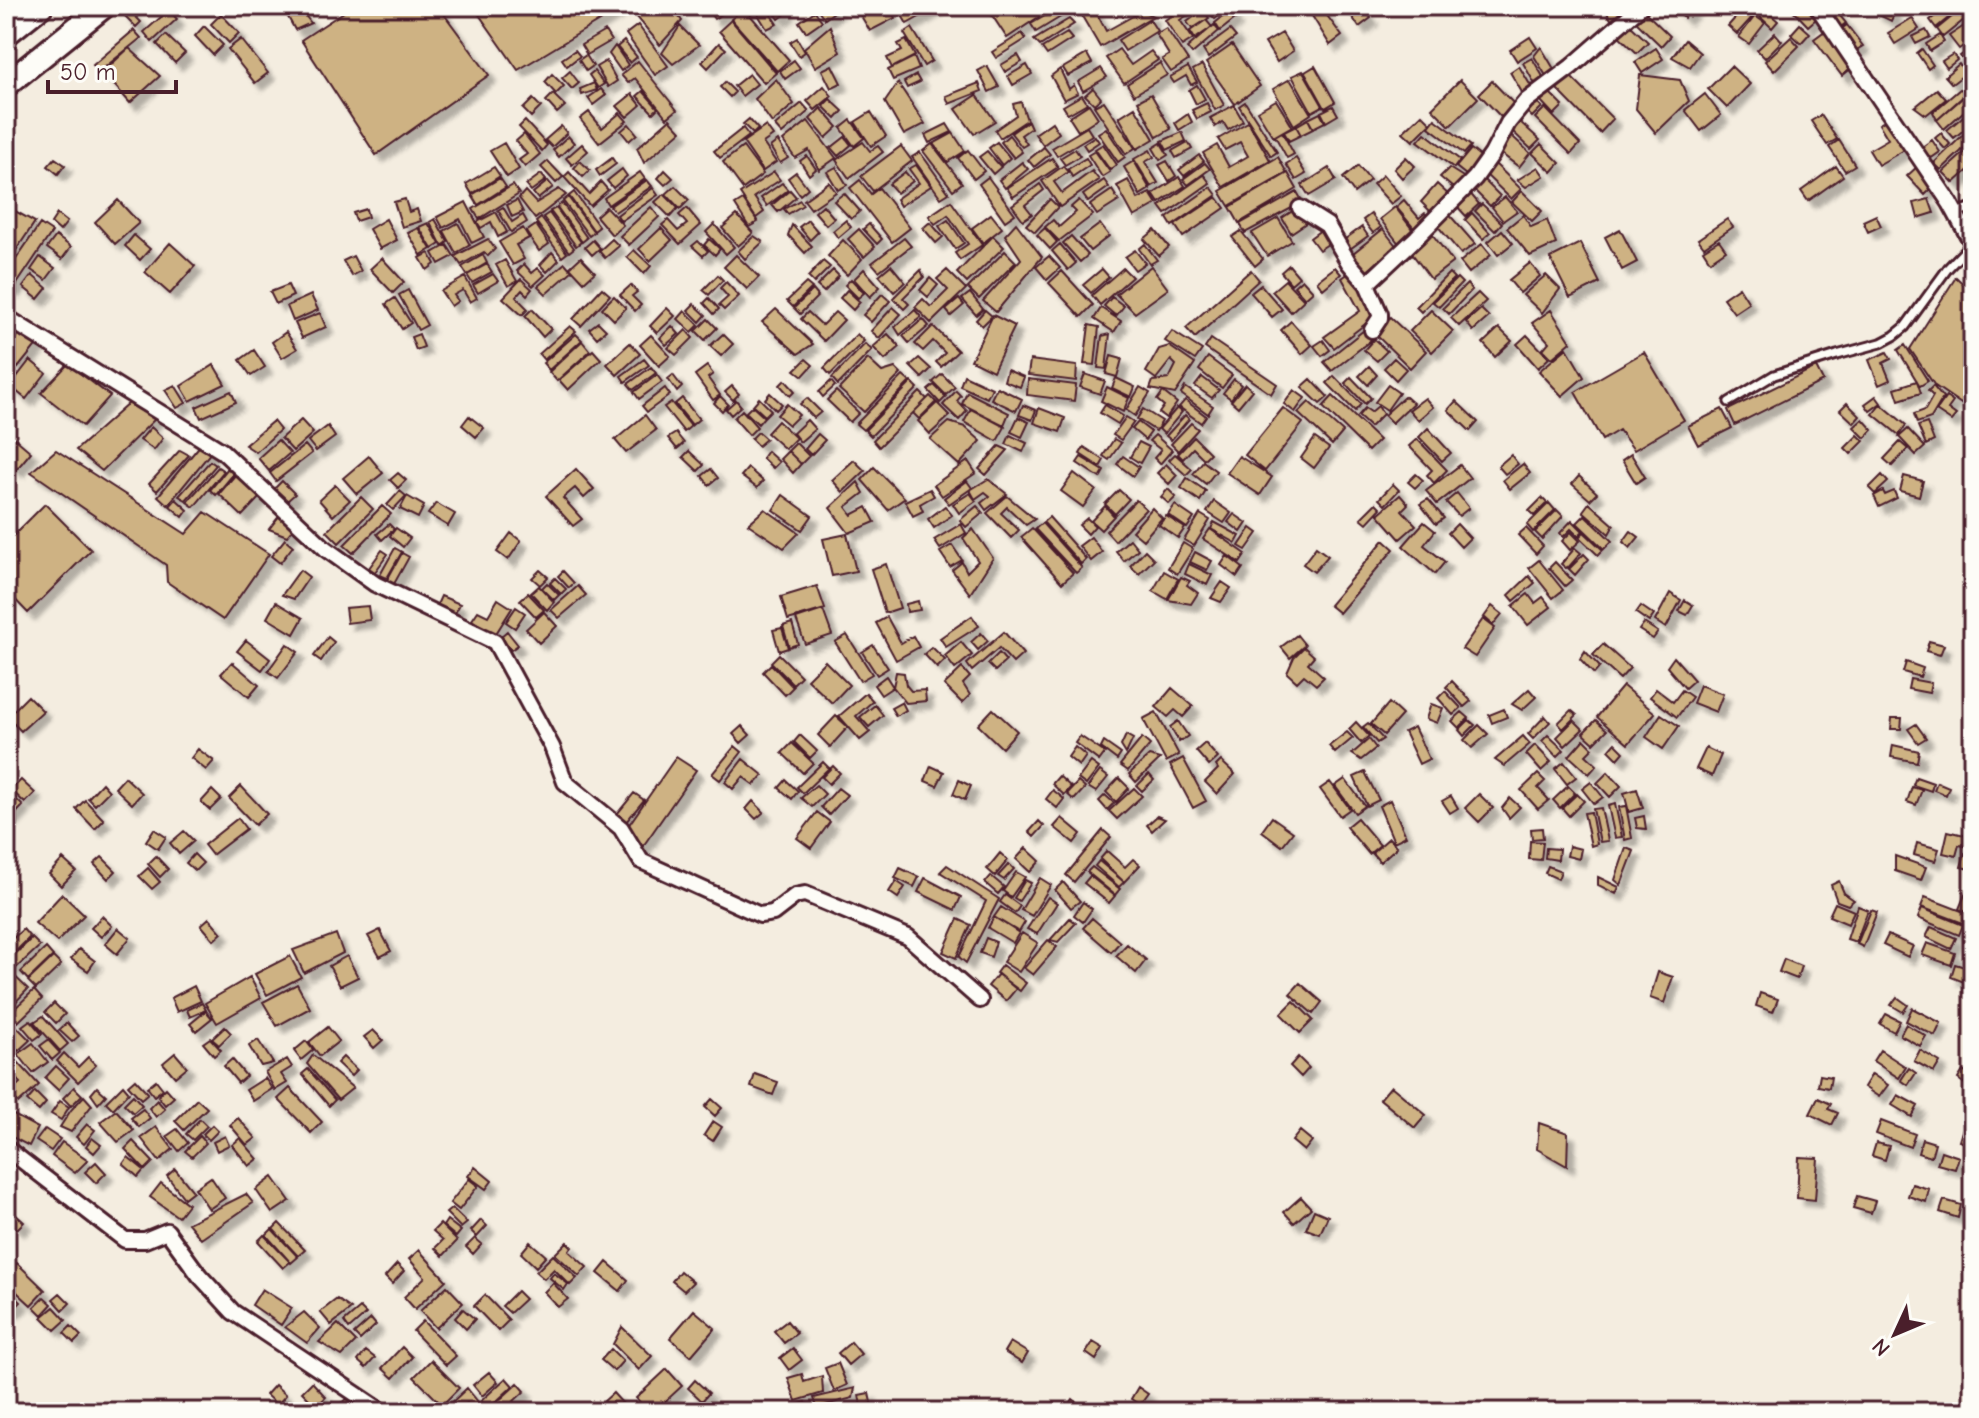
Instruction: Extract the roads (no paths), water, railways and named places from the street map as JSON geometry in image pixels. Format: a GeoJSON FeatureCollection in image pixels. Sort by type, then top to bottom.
{"type":"FeatureCollection","features":[{"type":"Feature","properties":{"kind":"highway"},"geometry":{"type":"LineString","coordinates":[[6,34],[41,6]]}},
{"type":"Feature","properties":{"kind":"highway"},"geometry":{"type":"LineString","coordinates":[[6,85],[104,6]]}},
{"type":"Feature","properties":{"kind":"street"},"geometry":{"type":"LineString","coordinates":[[1367,284],[1475,178],[1508,123],[1526,101],[1571,67],[1641,6]]}},
{"type":"Feature","properties":{"kind":"street"},"geometry":{"type":"LineString","coordinates":[[1821,8],[1950,203],[1972,244]]}},
{"type":"Feature","properties":{"kind":"street"},"geometry":{"type":"LineString","coordinates":[[1300,208],[1327,225],[1349,263],[1367,284],[1380,314],[1372,330]]}},
{"type":"Feature","properties":{"kind":"street"},"geometry":{"type":"LineString","coordinates":[[6,317],[222,451],[326,549],[375,584],[495,642],[552,747],[565,782],[621,828],[641,861],[760,915],[773,913],[795,896],[805,894],[908,937],[980,1000]]}},
{"type":"Feature","properties":{"kind":"street"},"geometry":{"type":"LineString","coordinates":[[6,1148],[125,1240],[145,1240],[167,1231],[199,1275],[233,1312],[383,1412]]}},
{"type":"Feature","properties":{"kind":"lane"},"geometry":{"type":"LineString","coordinates":[[1955,214],[1973,207]]}},
{"type":"Feature","properties":{"kind":"lane"},"geometry":{"type":"LineString","coordinates":[[1729,402],[1774,375],[1881,343],[1894,336],[1905,327],[1948,268],[1972,244]]}}]}
